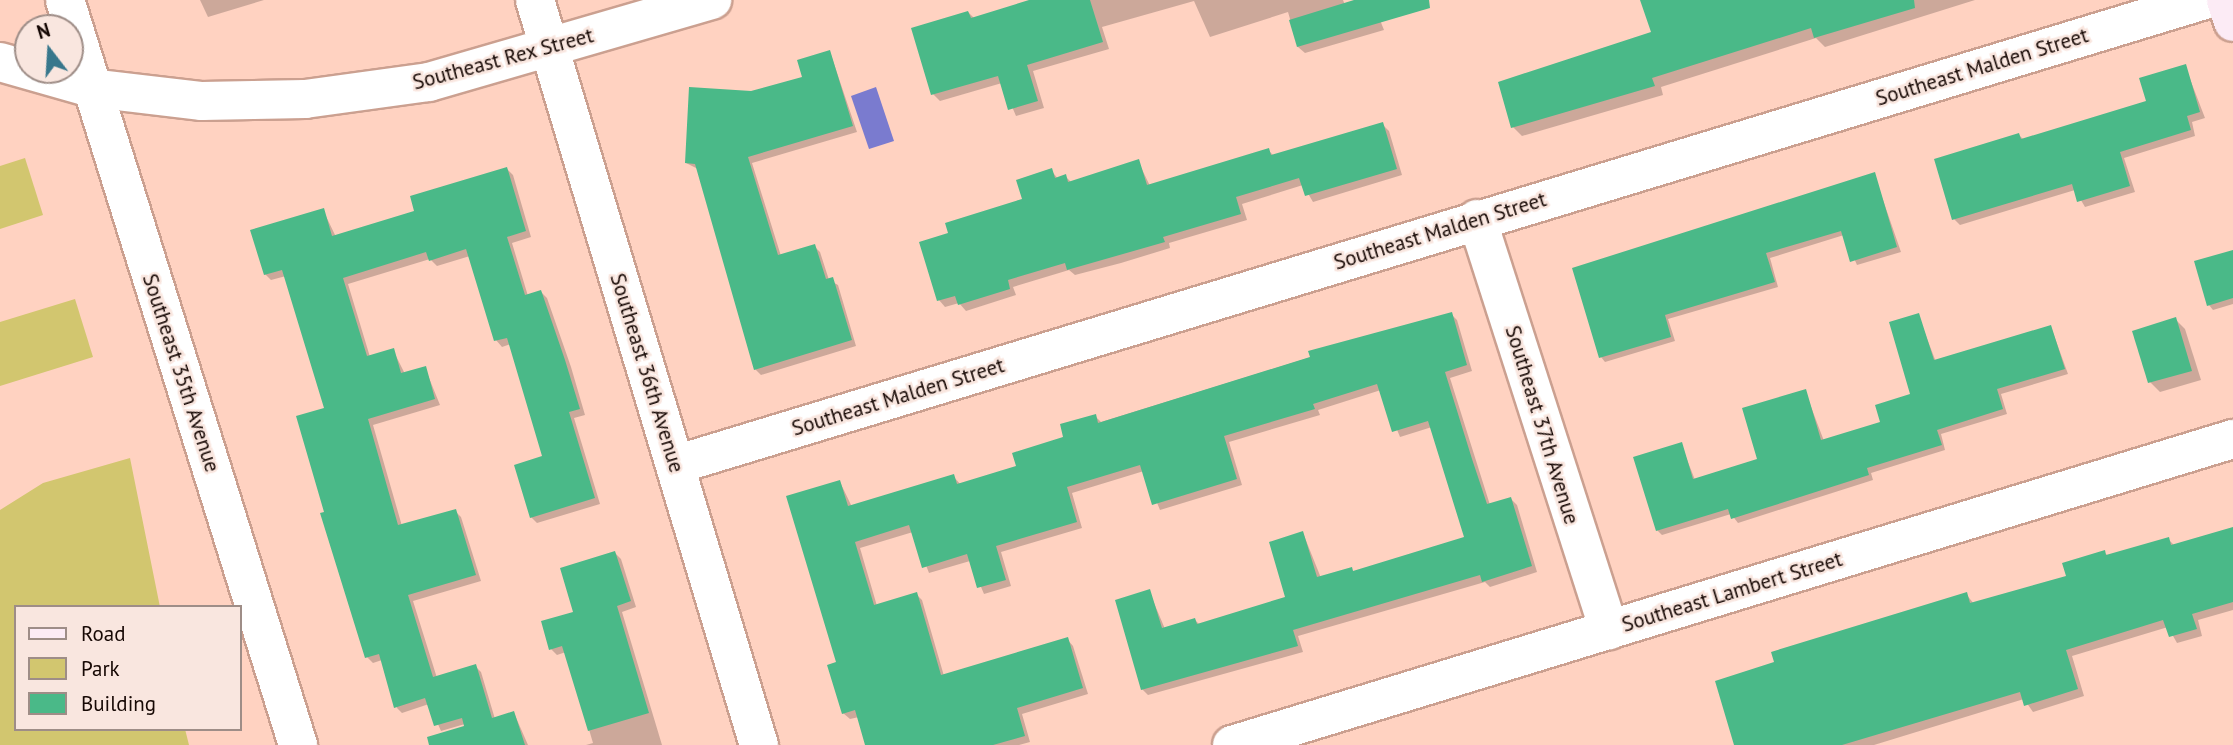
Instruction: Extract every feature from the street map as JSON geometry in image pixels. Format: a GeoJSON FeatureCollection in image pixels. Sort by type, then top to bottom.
{"type":"FeatureCollection","features":[{"type":"Feature","properties":{"kind":"street","name":"Southeast 35th Avenue"},"geometry":{"type":"LineString","coordinates":[[65,0],[298,745]]}},
{"type":"Feature","properties":{"kind":"street","name":"Southeast 36th Avenue"},"geometry":{"type":"LineString","coordinates":[[534,0],[759,745]]}},
{"type":"Feature","properties":{"kind":"street","name":"Southeast Rex Street"},"geometry":{"type":"LineString","coordinates":[[0,62],[91,88],[202,101],[304,99],[429,82],[712,0]]}},
{"type":"Feature","properties":{"kind":"street","name":"Southeast Malden Street"},"geometry":{"type":"LineString","coordinates":[[675,465],[2205,0]]}},
{"type":"Feature","properties":{"kind":"street"},"geometry":{"type":"LineString","coordinates":[[2226,0],[2233,23]]}},
{"type":"Feature","properties":{"kind":"street","name":"Southeast 37th Avenue"},"geometry":{"type":"LineString","coordinates":[[1478,219],[1609,630]]}},
{"type":"Feature","properties":{"kind":"street","name":"Southeast Lambert Street"},"geometry":{"type":"LineString","coordinates":[[1231,745],[2233,439]]}},
{"type":"Feature","properties":{"kind":"green space"},"geometry":{"type":"Polygon","coordinates":[[[25,158],[43,215],[0,229],[0,166],[25,158]]]}},
{"type":"Feature","properties":{"kind":"green space"},"geometry":{"type":"Polygon","coordinates":[[[75,299],[93,357],[0,386],[0,322],[75,299]]]}},
{"type":"Feature","properties":{"kind":"green space"},"geometry":{"type":"Polygon","coordinates":[[[130,458],[160,605],[14,605],[14,731],[186,731],[189,745],[0,745],[0,510],[43,483],[130,458]]]}},
{"type":"Feature","properties":{"kind":"shaded area"},"geometry":{"type":"Polygon","coordinates":[[[876,87],[894,141],[869,149],[851,96],[876,87]]]}},
{"type":"Feature","properties":{"kind":"building"},"geometry":{"type":"Polygon","coordinates":[[[1029,0],[1090,0],[1103,42],[1027,65],[1038,101],[1008,110],[998,76],[931,95],[911,28],[968,11],[971,18],[1029,0]]]}},
{"type":"Feature","properties":{"kind":"building"},"geometry":{"type":"Polygon","coordinates":[[[1354,0],[1429,0],[1430,8],[1297,47],[1289,20],[1354,0]]]}},
{"type":"Feature","properties":{"kind":"building"},"geometry":{"type":"Polygon","coordinates":[[[1640,0],[1914,0],[1915,8],[1814,38],[1811,28],[1652,78],[1655,86],[1511,128],[1498,82],[1651,32],[1640,0]]]}},
{"type":"Feature","properties":{"kind":"building"},"geometry":{"type":"Polygon","coordinates":[[[830,50],[853,126],[748,157],[778,255],[815,244],[826,279],[833,277],[852,340],[754,370],[695,164],[685,163],[689,87],[751,91],[802,77],[797,60],[830,50]]]}},
{"type":"Feature","properties":{"kind":"building"},"geometry":{"type":"Polygon","coordinates":[[[2186,64],[2200,112],[2187,116],[2191,130],[2120,152],[2130,186],[2077,202],[2072,184],[1952,220],[1934,159],[2019,133],[2021,139],[2146,101],[2139,78],[2186,64]]]}},
{"type":"Feature","properties":{"kind":"building"},"geometry":{"type":"Polygon","coordinates":[[[1383,122],[1397,169],[1305,196],[1299,178],[1236,197],[1241,214],[1163,237],[1165,242],[1067,270],[1065,263],[1008,280],[1010,289],[958,305],[955,296],[937,301],[919,242],[948,233],[945,223],[1022,199],[1016,180],[1052,168],[1055,178],[1066,174],[1068,182],[1139,159],[1147,185],[1269,148],[1271,155],[1383,122]]]}},
{"type":"Feature","properties":{"kind":"building"},"geometry":{"type":"Polygon","coordinates":[[[507,167],[526,231],[507,237],[525,295],[541,290],[565,360],[580,409],[569,412],[595,498],[530,518],[514,465],[542,456],[507,338],[494,341],[466,249],[429,261],[426,252],[343,278],[367,356],[394,348],[401,373],[426,366],[435,399],[368,419],[398,525],[456,509],[476,575],[408,595],[433,677],[476,664],[492,718],[514,711],[525,745],[429,745],[427,737],[464,726],[462,718],[434,726],[425,698],[394,708],[379,654],[365,658],[320,513],[324,512],[296,416],[324,408],[282,270],[264,275],[250,230],[324,208],[332,236],[414,211],[410,196],[507,167]]]}},
{"type":"Feature","properties":{"kind":"building"},"geometry":{"type":"Polygon","coordinates":[[[1875,172],[1897,247],[1850,262],[1841,231],[1766,253],[1775,282],[1665,315],[1671,337],[1599,358],[1572,268],[1875,172]]]}},
{"type":"Feature","properties":{"kind":"building"},"geometry":{"type":"Polygon","coordinates":[[[2233,250],[2233,298],[2207,306],[2194,261],[2233,250]]]}},
{"type":"Feature","properties":{"kind":"building"},"geometry":{"type":"Polygon","coordinates":[[[1452,312],[1467,365],[1445,372],[1472,459],[1487,504],[1511,497],[1532,566],[1482,582],[1480,575],[1293,630],[1298,646],[1141,690],[1115,600],[1150,589],[1162,628],[1195,618],[1197,624],[1285,597],[1269,542],[1303,531],[1317,577],[1352,567],[1353,571],[1464,537],[1428,421],[1392,432],[1377,384],[1313,404],[1315,409],[1224,436],[1237,479],[1152,505],[1140,465],[1067,487],[1077,522],[996,546],[1006,580],[977,588],[967,554],[922,568],[909,525],[855,542],[874,605],[917,592],[941,675],[1068,637],[1083,688],[1017,708],[1025,736],[993,745],[865,745],[855,710],[842,714],[827,665],[836,662],[786,496],[840,480],[848,506],[954,474],[957,484],[1016,466],[1012,453],[1063,437],[1060,424],[1096,414],[1098,423],[1310,357],[1308,351],[1452,312]]]}},
{"type":"Feature","properties":{"kind":"building"},"geometry":{"type":"Polygon","coordinates":[[[1919,313],[1934,360],[2051,325],[2065,369],[1997,389],[2003,409],[1937,430],[1942,445],[1867,468],[1869,475],[1731,519],[1728,509],[1656,531],[1633,457],[1682,442],[1693,479],[1757,459],[1742,408],[1806,389],[1821,440],[1880,422],[1875,405],[1910,394],[1889,322],[1919,313]]]}},
{"type":"Feature","properties":{"kind":"building"},"geometry":{"type":"Polygon","coordinates":[[[2176,317],[2192,371],[2148,383],[2132,331],[2176,317]]]}},
{"type":"Feature","properties":{"kind":"building"},"geometry":{"type":"Polygon","coordinates":[[[2233,527],[2233,602],[2192,614],[2197,629],[2169,637],[2163,620],[2066,650],[2078,689],[2024,706],[2020,692],[1842,745],[1734,745],[1715,681],[1774,662],[1771,652],[1967,592],[1970,603],[2066,576],[2062,563],[2105,550],[2106,555],[2169,537],[2171,545],[2233,527]]]}},
{"type":"Feature","properties":{"kind":"building"},"geometry":{"type":"Polygon","coordinates":[[[615,551],[631,601],[617,606],[649,713],[588,731],[562,646],[549,650],[541,621],[573,612],[560,568],[615,551]]]}}]}
